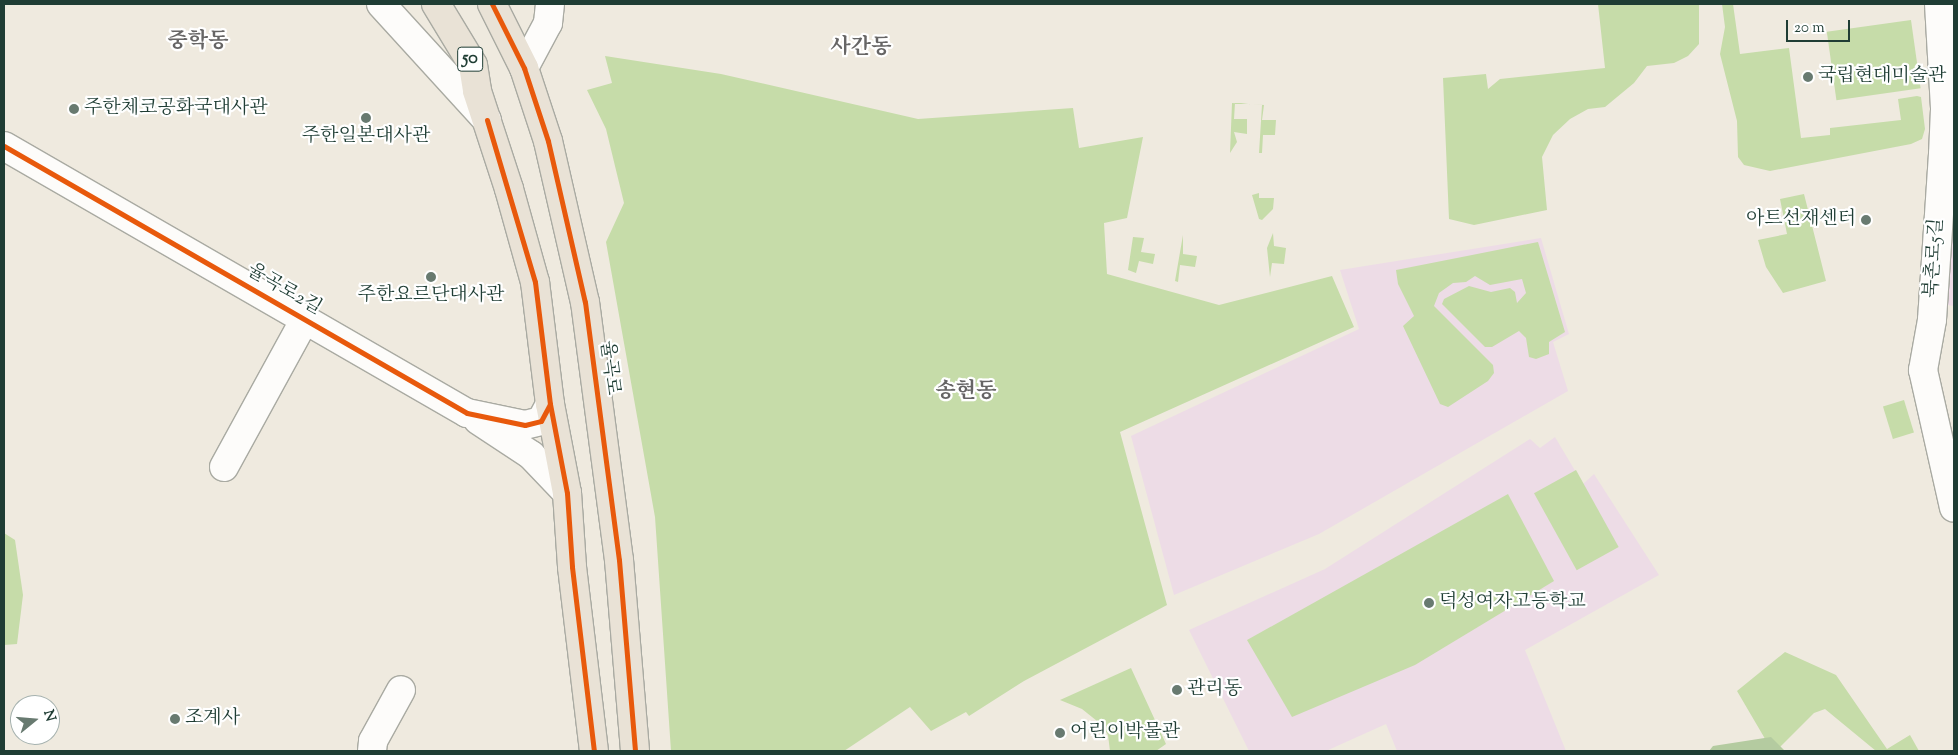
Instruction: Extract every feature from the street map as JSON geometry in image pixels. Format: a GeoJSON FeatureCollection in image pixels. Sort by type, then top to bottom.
{"type":"FeatureCollection","features":[{"type":"Feature","properties":{"kind":"main road","name":"50"},"geometry":{"type":"LineString","coordinates":[[436,4],[473,65],[477,91],[535,282],[550,404],[567,493],[572,567],[591,746]]}},
{"type":"Feature","properties":{"kind":"main road","name":"율곡로"},"geometry":{"type":"LineString","coordinates":[[492,4],[524,68],[548,141],[585,302],[619,560],[635,751]]}},
{"type":"Feature","properties":{"kind":"street"},"geometry":{"type":"LineString","coordinates":[[381,4],[487,120]]}},
{"type":"Feature","properties":{"kind":"street"},"geometry":{"type":"LineString","coordinates":[[524,68],[548,23],[550,4]]}},
{"type":"Feature","properties":{"kind":"street","name":"북촌로5길"},"geometry":{"type":"LineString","coordinates":[[1939,4],[1945,109],[1932,320],[1924,370],[1954,508]]}},
{"type":"Feature","properties":{"kind":"street","name":"율곡로2길"},"geometry":{"type":"LineString","coordinates":[[4,146],[467,413],[525,425],[541,421],[550,404]]}},
{"type":"Feature","properties":{"kind":"street"},"geometry":{"type":"LineString","coordinates":[[224,467],[305,319]]}},
{"type":"Feature","properties":{"kind":"street"},"geometry":{"type":"LineString","coordinates":[[467,413],[531,455],[567,493]]}},
{"type":"Feature","properties":{"kind":"street"},"geometry":{"type":"LineString","coordinates":[[372,751],[373,741],[401,690]]}},
{"type":"Feature","properties":{"kind":"shaded area"},"geometry":{"type":"Polygon","coordinates":[[[1948,4],[1954,4],[1954,198],[1948,4]]]}},
{"type":"Feature","properties":{"kind":"shaded area"},"geometry":{"type":"Polygon","coordinates":[[[1954,198],[1954,306],[1947,305],[1940,283],[1954,198]]]}},
{"type":"Feature","properties":{"kind":"shaded area"},"geometry":{"type":"Polygon","coordinates":[[[1541,238],[1569,334],[1553,342],[1568,391],[1319,534],[1174,595],[1131,436],[1359,329],[1340,270],[1541,238]]]}},
{"type":"Feature","properties":{"kind":"shaded area","name":"덕성여자고등학교"},"geometry":{"type":"Polygon","coordinates":[[[1555,437],[1583,484],[1594,474],[1659,575],[1525,650],[1566,751],[1397,751],[1386,724],[1326,751],[1249,751],[1189,630],[1325,569],[1530,439],[1540,448],[1555,437]]]}},
{"type":"Feature","properties":{"kind":"green space"},"geometry":{"type":"Polygon","coordinates":[[[1598,4],[1699,4],[1699,44],[1688,56],[1674,63],[1647,66],[1634,83],[1605,107],[1588,109],[1570,119],[1553,135],[1542,157],[1547,210],[1474,225],[1449,219],[1443,78],[1486,74],[1488,89],[1500,79],[1605,68],[1598,4]]]}},
{"type":"Feature","properties":{"kind":"green space"},"geometry":{"type":"Polygon","coordinates":[[[1722,4],[1733,4],[1740,54],[1789,48],[1801,138],[1830,135],[1830,128],[1901,120],[1898,99],[1917,96],[1921,97],[1925,129],[1922,139],[1911,144],[1770,171],[1744,165],[1738,157],[1737,121],[1720,54],[1725,27],[1722,4]]]}},
{"type":"Feature","properties":{"kind":"green space"},"geometry":{"type":"Polygon","coordinates":[[[1911,20],[1921,88],[1836,100],[1827,32],[1911,20]]]}},
{"type":"Feature","properties":{"kind":"green space"},"geometry":{"type":"Polygon","coordinates":[[[605,56],[721,74],[918,119],[1073,108],[1079,148],[1143,137],[1127,218],[1104,223],[1107,274],[1219,305],[1332,276],[1354,327],[1120,432],[1167,605],[1024,681],[969,716],[966,712],[931,731],[910,707],[844,751],[671,751],[655,517],[606,242],[624,203],[606,129],[587,90],[612,83],[605,56]]]}},
{"type":"Feature","properties":{"kind":"green space"},"geometry":{"type":"Polygon","coordinates":[[[1232,103],[1235,103],[1234,119],[1247,119],[1247,134],[1234,132],[1237,142],[1230,153],[1232,103]]]}},
{"type":"Feature","properties":{"kind":"green space"},"geometry":{"type":"Polygon","coordinates":[[[1251,104],[1264,105],[1262,120],[1276,120],[1275,135],[1263,135],[1262,153],[1259,153],[1262,105],[1251,104]]]}},
{"type":"Feature","properties":{"kind":"green space"},"geometry":{"type":"Polygon","coordinates":[[[1259,193],[1259,198],[1274,198],[1273,209],[1262,220],[1259,219],[1252,195],[1259,193]]]}},
{"type":"Feature","properties":{"kind":"green space"},"geometry":{"type":"Polygon","coordinates":[[[1804,194],[1826,281],[1783,293],[1766,267],[1758,240],[1787,234],[1780,199],[1804,194]]]}},
{"type":"Feature","properties":{"kind":"green space"},"geometry":{"type":"Polygon","coordinates":[[[1273,233],[1274,246],[1286,248],[1284,264],[1272,263],[1270,277],[1267,248],[1273,233]]]}},
{"type":"Feature","properties":{"kind":"green space"},"geometry":{"type":"Polygon","coordinates":[[[1183,235],[1183,254],[1197,256],[1195,267],[1180,265],[1178,282],[1175,281],[1183,235]]]}},
{"type":"Feature","properties":{"kind":"green space"},"geometry":{"type":"Polygon","coordinates":[[[1133,237],[1144,238],[1141,252],[1155,254],[1153,264],[1139,261],[1136,273],[1128,270],[1133,237]]]}},
{"type":"Feature","properties":{"kind":"green space"},"geometry":{"type":"Polygon","coordinates":[[[1538,242],[1565,332],[1549,342],[1549,354],[1536,359],[1529,357],[1526,338],[1519,331],[1492,347],[1485,347],[1442,304],[1444,299],[1469,286],[1491,292],[1510,288],[1515,292],[1517,303],[1526,293],[1522,279],[1490,285],[1475,276],[1466,282],[1453,283],[1439,293],[1434,306],[1493,365],[1494,373],[1488,381],[1448,407],[1440,404],[1403,326],[1414,316],[1398,284],[1396,270],[1538,242]]]}},
{"type":"Feature","properties":{"kind":"green space"},"geometry":{"type":"Polygon","coordinates":[[[1904,400],[1914,433],[1893,439],[1883,406],[1904,400]]]}},
{"type":"Feature","properties":{"kind":"green space"},"geometry":{"type":"Polygon","coordinates":[[[1576,470],[1619,547],[1577,570],[1534,493],[1576,470]]]}},
{"type":"Feature","properties":{"kind":"green space"},"geometry":{"type":"Polygon","coordinates":[[[1508,494],[1554,581],[1415,665],[1292,717],[1247,640],[1508,494]]]}},
{"type":"Feature","properties":{"kind":"green space"},"geometry":{"type":"Polygon","coordinates":[[[4,533],[15,540],[23,595],[17,644],[4,645],[4,533]]]}},
{"type":"Feature","properties":{"kind":"green space"},"geometry":{"type":"Polygon","coordinates":[[[1785,652],[1836,675],[1887,749],[1910,735],[1919,751],[1876,751],[1825,709],[1814,713],[1777,750],[1771,749],[1737,691],[1785,652]]]}},
{"type":"Feature","properties":{"kind":"green space"},"geometry":{"type":"Polygon","coordinates":[[[1131,668],[1166,744],[1156,751],[1110,751],[1108,735],[1102,725],[1082,709],[1060,700],[1131,668]]]}},
{"type":"Feature","properties":{"kind":"green space"},"geometry":{"type":"Polygon","coordinates":[[[1771,737],[1785,751],[1709,751],[1713,746],[1771,737]]]}},
{"type":"Feature","properties":{"kind":"cycle path"},"geometry":{"type":"LineString","coordinates":[[492,4],[524,68],[548,141],[585,302],[619,560],[635,751]]}},
{"type":"Feature","properties":{"kind":"cycle path"},"geometry":{"type":"LineString","coordinates":[[487,120],[535,282],[550,404],[567,493],[572,567],[594,751]]}},
{"type":"Feature","properties":{"kind":"cycle path"},"geometry":{"type":"LineString","coordinates":[[4,146],[467,413],[525,425],[541,421],[550,404]]}},
{"type":"Feature","properties":{"kind":"place","name":"국립현대미술관"},"geometry":{"type":"Point","coordinates":[1808,77]}},
{"type":"Feature","properties":{"kind":"place","name":"주한체코공화국대사관"},"geometry":{"type":"Point","coordinates":[74,109]}},
{"type":"Feature","properties":{"kind":"place","name":"주한일본대사관"},"geometry":{"type":"Point","coordinates":[366,118]}},
{"type":"Feature","properties":{"kind":"place","name":"아트선재센터"},"geometry":{"type":"Point","coordinates":[1866,220]}},
{"type":"Feature","properties":{"kind":"place","name":"주한요르단대사관"},"geometry":{"type":"Point","coordinates":[431,277]}},
{"type":"Feature","properties":{"kind":"place","name":"덕성여자고등학교"},"geometry":{"type":"Point","coordinates":[1429,603]}},
{"type":"Feature","properties":{"kind":"place","name":"관리동"},"geometry":{"type":"Point","coordinates":[1177,690]}},
{"type":"Feature","properties":{"kind":"place","name":"조계사"},"geometry":{"type":"Point","coordinates":[175,719]}},
{"type":"Feature","properties":{"kind":"place","name":"어린이박물관"},"geometry":{"type":"Point","coordinates":[1060,733]}},
{"type":"Feature","properties":{"kind":"district","name":"중학동"},"geometry":{"type":"Point","coordinates":[198,42]}},
{"type":"Feature","properties":{"kind":"district","name":"사간동"},"geometry":{"type":"Point","coordinates":[861,48]}},
{"type":"Feature","properties":{"kind":"district","name":"송현동"},"geometry":{"type":"Point","coordinates":[966,392]}}]}
